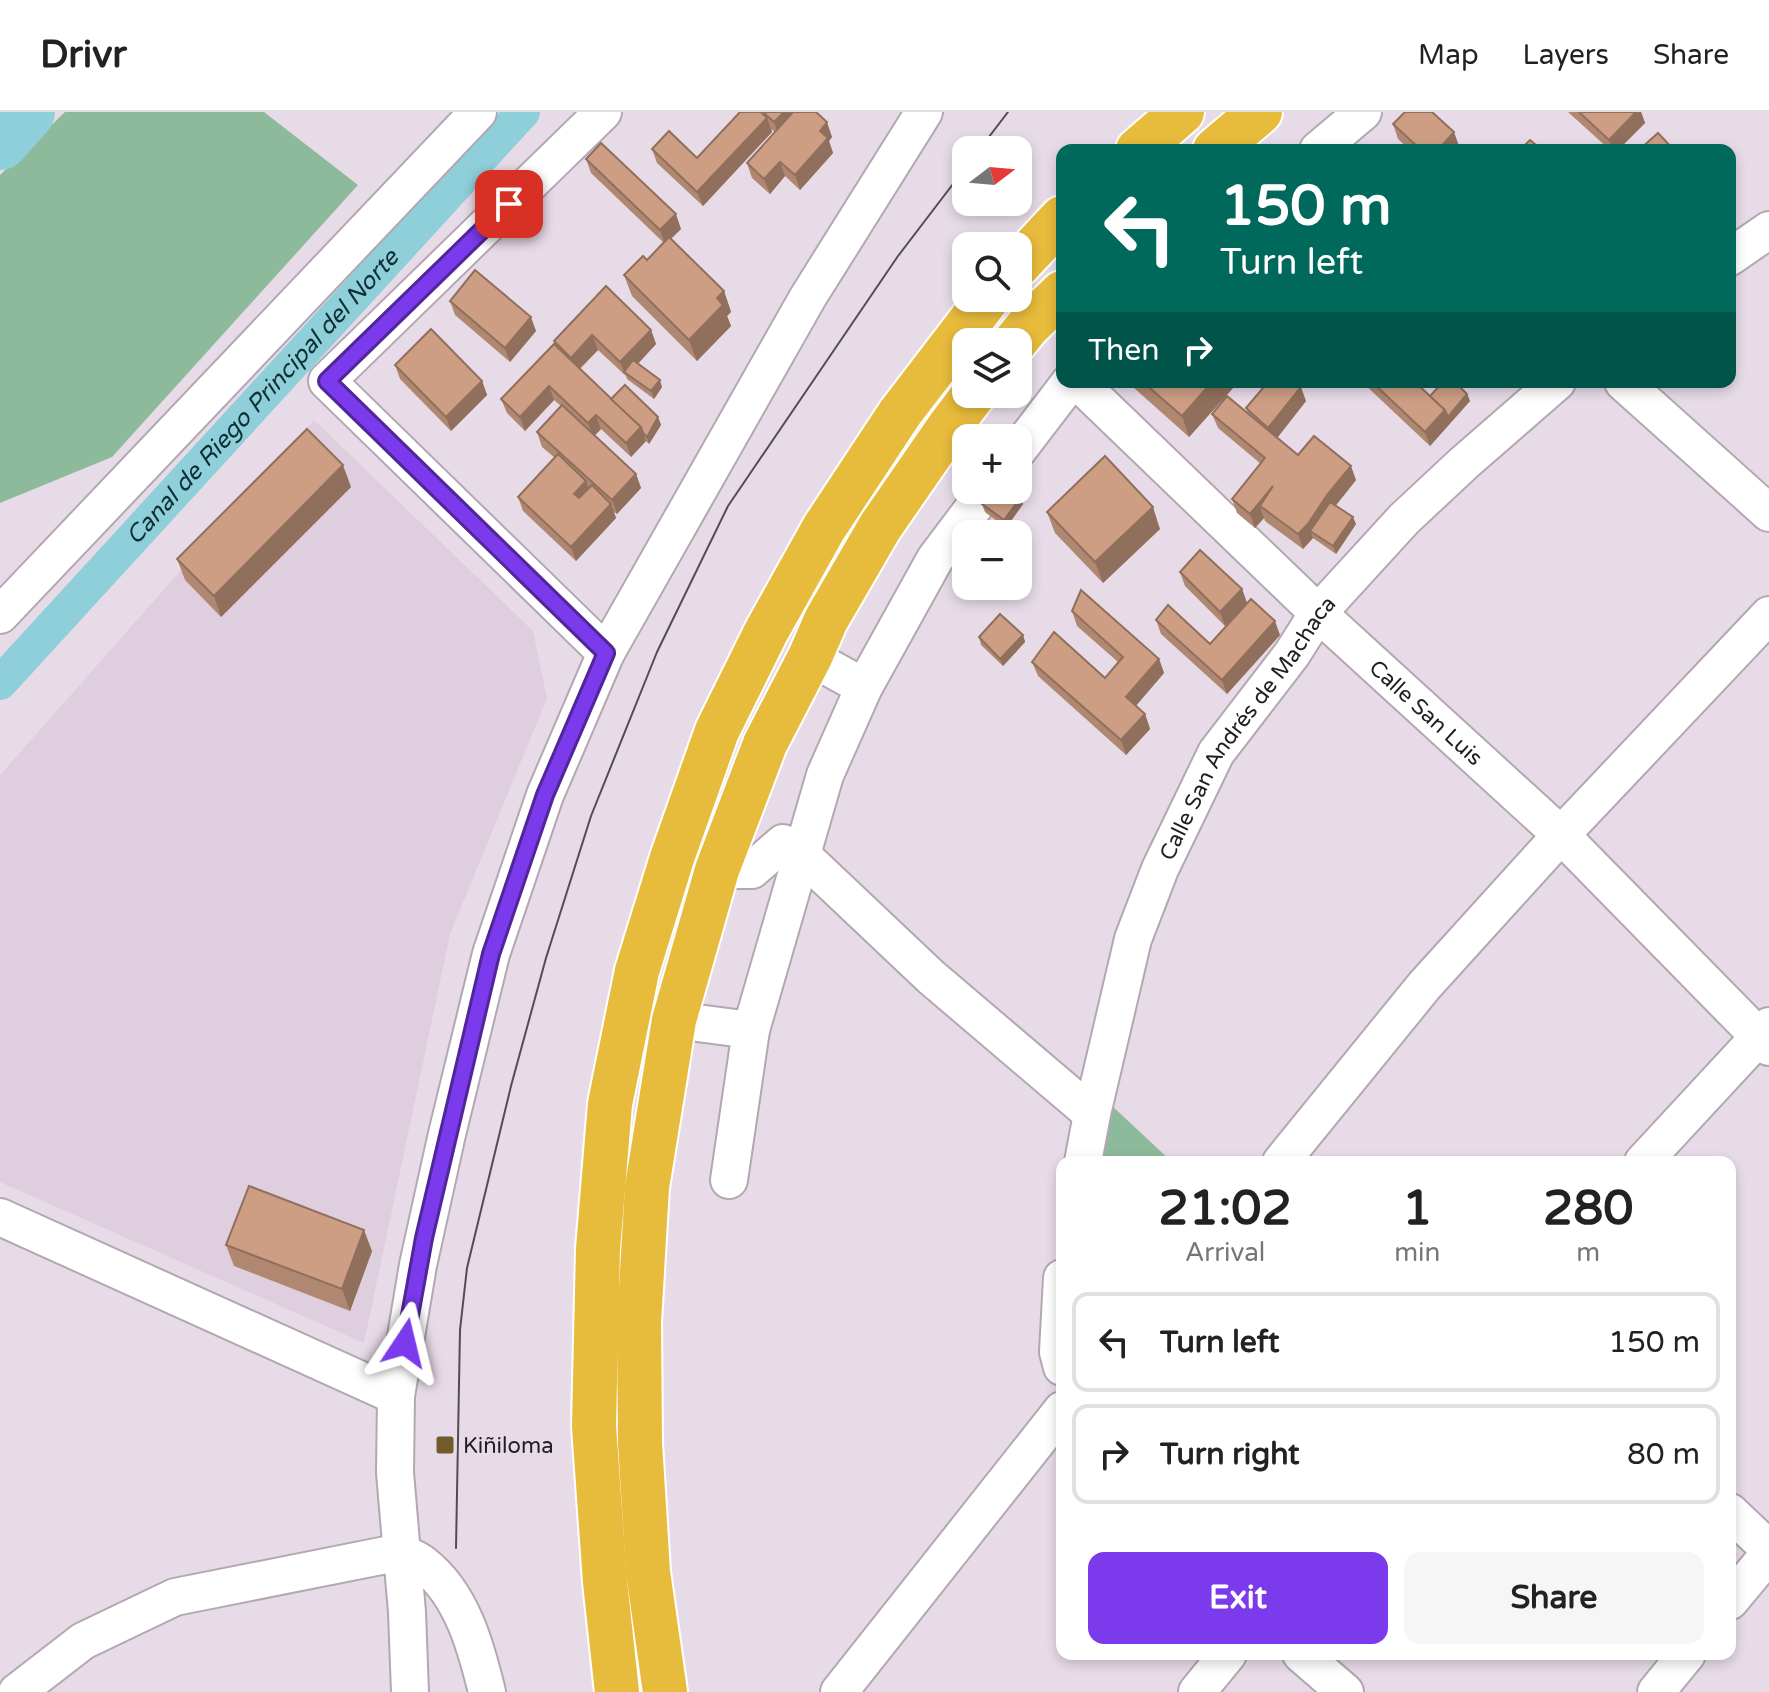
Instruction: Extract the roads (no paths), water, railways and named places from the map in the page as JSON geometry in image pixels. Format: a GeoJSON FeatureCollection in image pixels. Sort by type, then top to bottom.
{"type":"FeatureCollection","features":[{"type":"Feature","properties":{"kind":"highway"},"geometry":{"type":"LineString","coordinates":[[1145,144],[1182,112]]}},
{"type":"Feature","properties":{"kind":"highway"},"geometry":{"type":"LineString","coordinates":[[1222,144],[1260,112]]}},
{"type":"Feature","properties":{"kind":"highway"},"geometry":{"type":"LineString","coordinates":[[1032,250],[1056,224]]}},
{"type":"Feature","properties":{"kind":"highway"},"geometry":{"type":"LineString","coordinates":[[1026,328],[1056,299]]}},
{"type":"Feature","properties":{"kind":"highway"},"geometry":{"type":"LineString","coordinates":[[617,1692],[605,1582],[594,1426],[598,1249],[610,1104],[637,971],[672,858],[717,731],[766,632],[824,528],[900,413],[977,312]]}},
{"type":"Feature","properties":{"kind":"highway"},"geometry":{"type":"LineString","coordinates":[[665,1692],[648,1572],[640,1443],[639,1322],[647,1187],[674,1020],[717,870],[765,744],[826,620],[880,527],[963,408]]}},
{"type":"Feature","properties":{"kind":"street"},"geometry":{"type":"LineString","coordinates":[[0,615],[478,112]]}},
{"type":"Feature","properties":{"kind":"street"},"geometry":{"type":"LineString","coordinates":[[603,112],[327,381],[606,653]]}},
{"type":"Feature","properties":{"kind":"street"},"geometry":{"type":"LineString","coordinates":[[410,1692],[407,1612],[395,1473],[396,1396],[418,1265],[491,954],[545,795],[606,653],[808,297],[924,112]]}},
{"type":"Feature","properties":{"kind":"street"},"geometry":{"type":"LineString","coordinates":[[1325,144],[1363,112]]}},
{"type":"Feature","properties":{"kind":"street"},"geometry":{"type":"LineString","coordinates":[[1736,253],[1769,230]]}},
{"type":"Feature","properties":{"kind":"street"},"geometry":{"type":"LineString","coordinates":[[1032,432],[1065,388]]}},
{"type":"Feature","properties":{"kind":"street","name":"Calle San Luis"},"geometry":{"type":"LineString","coordinates":[[1084,388],[1318,613],[1561,835],[1766,1037]]}},
{"type":"Feature","properties":{"kind":"street","name":"Calle San Andrés de Machaca"},"geometry":{"type":"LineString","coordinates":[[1084,1156],[1133,939],[1160,869],[1216,753],[1292,654],[1318,613],[1404,519],[1550,388]]}},
{"type":"Feature","properties":{"kind":"street"},"geometry":{"type":"LineString","coordinates":[[1630,388],[1769,513]]}},
{"type":"Feature","properties":{"kind":"street"},"geometry":{"type":"LineString","coordinates":[[729,1180],[751,1030],[825,775],[864,687],[935,559],[976,504]]}},
{"type":"Feature","properties":{"kind":"street"},"geometry":{"type":"LineString","coordinates":[[1286,1156],[1424,986],[1561,835],[1769,615]]}},
{"type":"Feature","properties":{"kind":"street"},"geometry":{"type":"LineString","coordinates":[[810,657],[864,687]]}},
{"type":"Feature","properties":{"kind":"street"},"geometry":{"type":"LineString","coordinates":[[717,870],[752,870],[783,843],[802,855],[931,977],[1092,1114]]}},
{"type":"Feature","properties":{"kind":"street"},"geometry":{"type":"LineString","coordinates":[[674,1020],[751,1030]]}},
{"type":"Feature","properties":{"kind":"street"},"geometry":{"type":"LineString","coordinates":[[1649,1156],[1766,1037]]}},
{"type":"Feature","properties":{"kind":"street"},"geometry":{"type":"LineString","coordinates":[[0,1217],[396,1396]]}},
{"type":"Feature","properties":{"kind":"street"},"geometry":{"type":"LineString","coordinates":[[839,1692],[1056,1418]]}},
{"type":"Feature","properties":{"kind":"street"},"geometry":{"type":"LineString","coordinates":[[1736,1518],[1769,1551],[1736,1593]]}},
{"type":"Feature","properties":{"kind":"street"},"geometry":{"type":"LineString","coordinates":[[17,1692],[83,1641],[175,1597],[401,1552],[422,1563],[457,1603],[487,1692]]}},
{"type":"Feature","properties":{"kind":"street"},"geometry":{"type":"LineString","coordinates":[[1197,1692],[1223,1660]]}},
{"type":"Feature","properties":{"kind":"street"},"geometry":{"type":"LineString","coordinates":[[1308,1660],[1345,1692]]}},
{"type":"Feature","properties":{"kind":"street"},"geometry":{"type":"LineString","coordinates":[[1656,1692],[1682,1660]]}},
{"type":"Feature","properties":{"kind":"waterway"},"geometry":{"type":"LineString","coordinates":[[0,141],[26,112]]}},
{"type":"Feature","properties":{"kind":"waterway","name":"Canal de Riego Principal del Norte"},"geometry":{"type":"LineString","coordinates":[[0,683],[523,112]]}},
{"type":"Feature","properties":{"kind":"tram line"},"geometry":{"type":"LineString","coordinates":[[990,136],[1008,112]]}},
{"type":"Feature","properties":{"kind":"tram line"},"geometry":{"type":"LineString","coordinates":[[456,1548],[460,1330],[467,1268],[546,958],[591,816],[657,652],[728,506],[898,256],[952,185]]}},
{"type":"Feature","properties":{"kind":"place","name":"Kiñiloma"},"geometry":{"type":"Point","coordinates":[445,1445]}}]}
